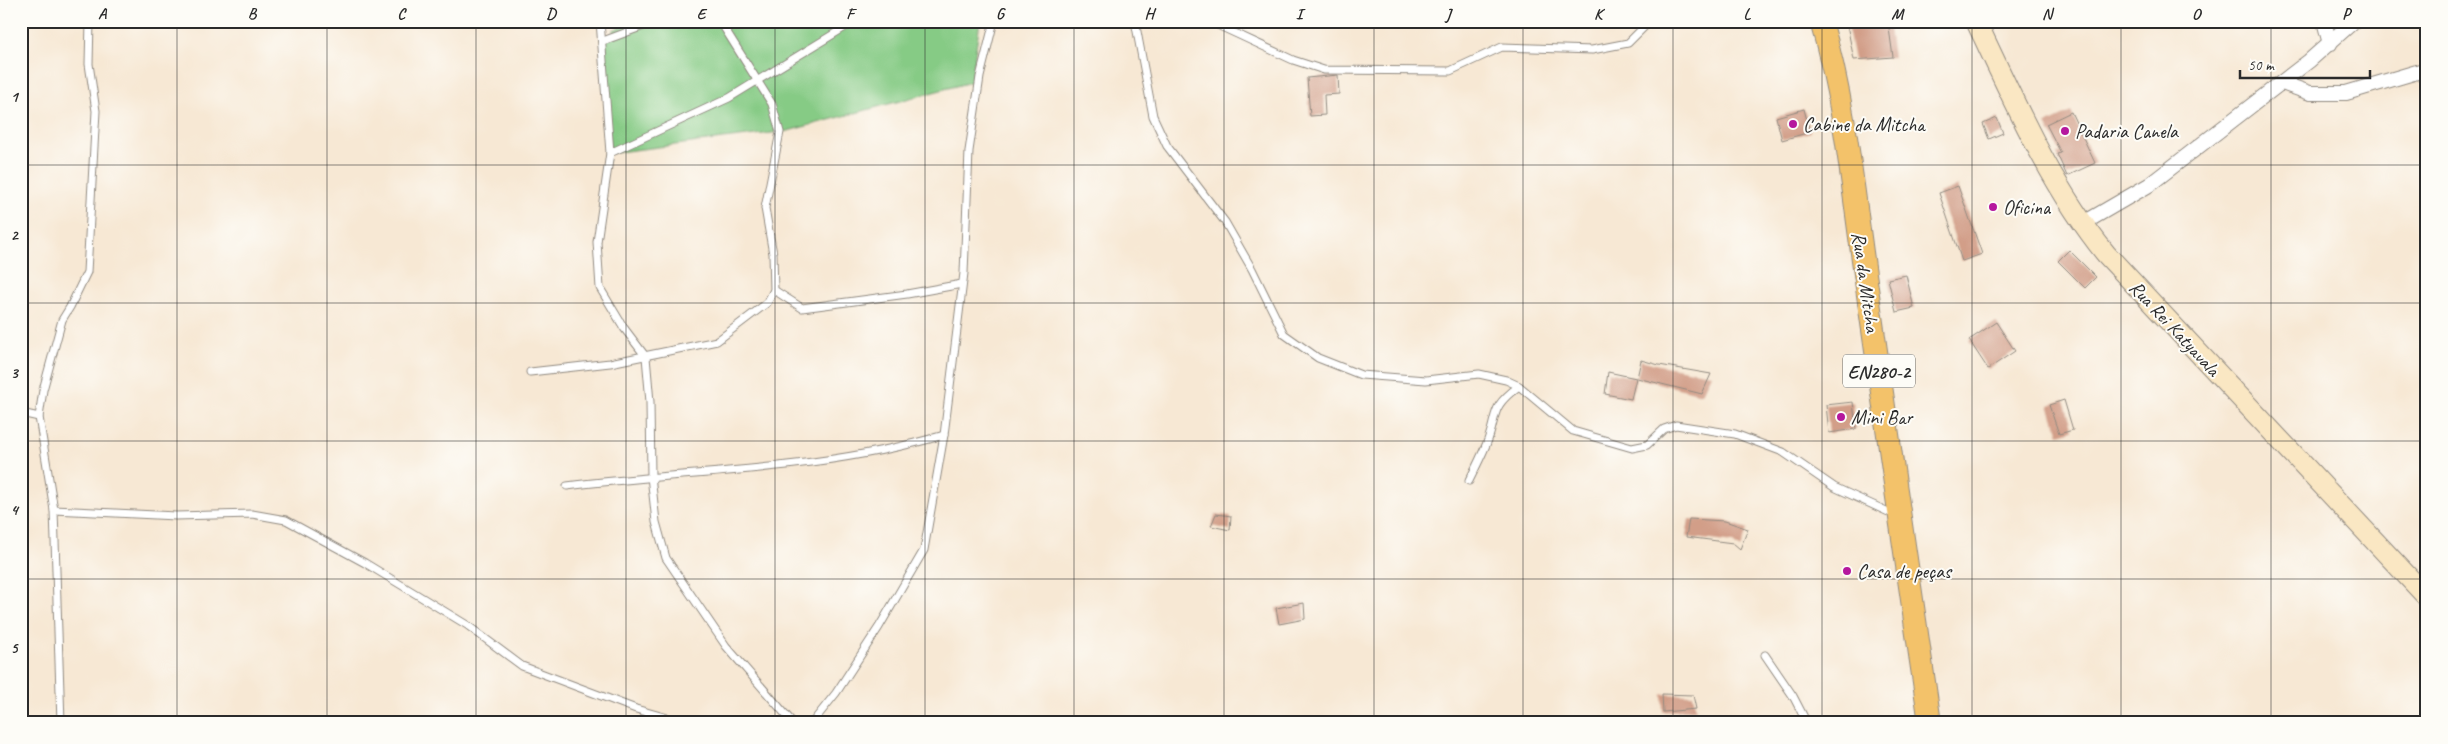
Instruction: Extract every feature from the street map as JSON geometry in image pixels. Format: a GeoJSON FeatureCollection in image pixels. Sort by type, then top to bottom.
{"type":"FeatureCollection","features":[{"type":"Feature","properties":{"kind":"main road","name":"Rua da Mitcha"},"geometry":{"type":"LineString","coordinates":[[1821,21],[1829,47],[1849,158],[1898,516],[1930,723]]}},
{"type":"Feature","properties":{"kind":"main road","name":"Rua Rei Katyavala"},"geometry":{"type":"LineString","coordinates":[[1976,21],[2028,131],[2082,224],[2113,261],[2427,597]]}},
{"type":"Feature","properties":{"kind":"street"},"geometry":{"type":"LineString","coordinates":[[2324,21],[2330,44]]}},
{"type":"Feature","properties":{"kind":"street"},"geometry":{"type":"LineString","coordinates":[[2082,224],[2149,186],[2282,83],[2330,44],[2354,21]]}},
{"type":"Feature","properties":{"kind":"street"},"geometry":{"type":"LineString","coordinates":[[2282,83],[2310,93],[2346,93],[2427,69]]}},
{"type":"Feature","properties":{"kind":"lane"},"geometry":{"type":"LineString","coordinates":[[61,723],[54,510],[39,417],[43,390],[62,320],[87,272],[96,111],[89,64],[90,21]]}},
{"type":"Feature","properties":{"kind":"lane"},"geometry":{"type":"LineString","coordinates":[[600,21],[610,153],[598,242],[600,288],[624,328],[646,356],[656,522],[666,558],[726,646],[793,723]]}},
{"type":"Feature","properties":{"kind":"lane"},"geometry":{"type":"LineString","coordinates":[[603,41],[657,21]]}},
{"type":"Feature","properties":{"kind":"lane"},"geometry":{"type":"LineString","coordinates":[[530,372],[646,356],[717,341],[767,304],[774,290],[773,254],[765,208],[780,132],[772,104],[720,21]]}},
{"type":"Feature","properties":{"kind":"lane"},"geometry":{"type":"LineString","coordinates":[[610,153],[681,122],[758,82],[855,21]]}},
{"type":"Feature","properties":{"kind":"lane"},"geometry":{"type":"LineString","coordinates":[[812,723],[836,693],[879,626],[924,550],[944,435],[962,284],[970,151],[980,77],[994,21]]}},
{"type":"Feature","properties":{"kind":"lane"},"geometry":{"type":"LineString","coordinates":[[1135,21],[1153,116],[1167,146],[1224,222],[1252,269],[1284,334],[1318,358],[1361,375],[1426,380],[1479,374],[1506,380],[1519,386],[1573,431],[1632,448],[1647,445],[1664,429],[1676,425],[1735,434],[1783,452],[1834,487],[1898,516]]}},
{"type":"Feature","properties":{"kind":"lane"},"geometry":{"type":"LineString","coordinates":[[1209,21],[1293,60],[1324,70],[1406,71],[1450,71],[1502,47],[1592,50],[1628,43],[1650,21]]}},
{"type":"Feature","properties":{"kind":"lane"},"geometry":{"type":"LineString","coordinates":[[774,290],[802,308],[888,297],[962,284]]}},
{"type":"Feature","properties":{"kind":"lane"},"geometry":{"type":"LineString","coordinates":[[1469,480],[1487,444],[1496,410],[1503,398],[1519,386]]}},
{"type":"Feature","properties":{"kind":"lane"},"geometry":{"type":"LineString","coordinates":[[21,412],[39,417]]}},
{"type":"Feature","properties":{"kind":"lane"},"geometry":{"type":"LineString","coordinates":[[567,486],[652,476],[710,474],[815,462],[897,448],[944,435]]}},
{"type":"Feature","properties":{"kind":"lane"},"geometry":{"type":"LineString","coordinates":[[54,510],[176,516],[252,514],[286,520],[365,563],[467,624],[522,666],[636,709],[685,723]]}},
{"type":"Feature","properties":{"kind":"lane"},"geometry":{"type":"LineString","coordinates":[[1765,655],[1793,696],[1807,723]]}},
{"type":"Feature","properties":{"kind":"green space"},"geometry":{"type":"Polygon","coordinates":[[[635,21],[980,21],[971,82],[788,131],[610,153],[603,41],[615,37],[613,30],[635,21]]]}},
{"type":"Feature","properties":{"kind":"building"},"geometry":{"type":"Polygon","coordinates":[[[1872,21],[1888,21],[1893,57],[1854,60],[1847,25],[1872,21]]]}},
{"type":"Feature","properties":{"kind":"building"},"geometry":{"type":"Polygon","coordinates":[[[1338,75],[1339,94],[1324,95],[1325,115],[1310,116],[1307,78],[1338,75]]]}},
{"type":"Feature","properties":{"kind":"building","name":"Cabine da Mitcha"},"geometry":{"type":"Polygon","coordinates":[[[1804,109],[1810,132],[1782,140],[1776,117],[1804,109]]]}},
{"type":"Feature","properties":{"kind":"building"},"geometry":{"type":"Polygon","coordinates":[[[2071,112],[2095,163],[2067,176],[2057,154],[2061,153],[2046,124],[2071,112]]]}},
{"type":"Feature","properties":{"kind":"building"},"geometry":{"type":"Polygon","coordinates":[[[1997,118],[2003,133],[1989,139],[1983,124],[1997,118]]]}},
{"type":"Feature","properties":{"kind":"building"},"geometry":{"type":"Polygon","coordinates":[[[1958,186],[1982,254],[1962,261],[1939,193],[1958,186]]]}},
{"type":"Feature","properties":{"kind":"building"},"geometry":{"type":"Polygon","coordinates":[[[2069,250],[2096,277],[2085,288],[2058,261],[2069,250]]]}},
{"type":"Feature","properties":{"kind":"building"},"geometry":{"type":"Polygon","coordinates":[[[1906,275],[1914,308],[1896,312],[1888,279],[1906,275]]]}},
{"type":"Feature","properties":{"kind":"building"},"geometry":{"type":"Polygon","coordinates":[[[1996,322],[2015,351],[1988,369],[1969,340],[1996,322]]]}},
{"type":"Feature","properties":{"kind":"building"},"geometry":{"type":"Polygon","coordinates":[[[1641,360],[1711,374],[1702,394],[1637,378],[1641,360]]]}},
{"type":"Feature","properties":{"kind":"building"},"geometry":{"type":"Polygon","coordinates":[[[1608,372],[1636,378],[1631,399],[1605,394],[1608,372]]]}},
{"type":"Feature","properties":{"kind":"building"},"geometry":{"type":"Polygon","coordinates":[[[2064,400],[2073,430],[2059,434],[2049,405],[2064,400]]]}},
{"type":"Feature","properties":{"kind":"building","name":"Mini Bar"},"geometry":{"type":"Polygon","coordinates":[[[1853,402],[1856,429],[1829,433],[1826,405],[1853,402]]]}},
{"type":"Feature","properties":{"kind":"building"},"geometry":{"type":"Polygon","coordinates":[[[1216,514],[1231,516],[1230,530],[1211,526],[1216,514]]]}},
{"type":"Feature","properties":{"kind":"building"},"geometry":{"type":"Polygon","coordinates":[[[1689,519],[1725,521],[1748,529],[1740,549],[1733,543],[1686,537],[1689,519]]]}},
{"type":"Feature","properties":{"kind":"building"},"geometry":{"type":"Polygon","coordinates":[[[1304,603],[1305,619],[1279,624],[1276,608],[1304,603]]]}},
{"type":"Feature","properties":{"kind":"building"},"geometry":{"type":"Polygon","coordinates":[[[1662,694],[1693,695],[1696,709],[1663,712],[1662,694]]]}},
{"type":"Feature","properties":{"kind":"place","name":"Cabine da Mitcha"},"geometry":{"type":"Point","coordinates":[1793,124]}},
{"type":"Feature","properties":{"kind":"place","name":"Padaria Canela"},"geometry":{"type":"Point","coordinates":[2065,131]}},
{"type":"Feature","properties":{"kind":"place","name":"Oficina"},"geometry":{"type":"Point","coordinates":[1993,207]}},
{"type":"Feature","properties":{"kind":"place","name":"Mini Bar"},"geometry":{"type":"Point","coordinates":[1841,417]}},
{"type":"Feature","properties":{"kind":"place","name":"Casa de peças"},"geometry":{"type":"Point","coordinates":[1847,571]}}]}
